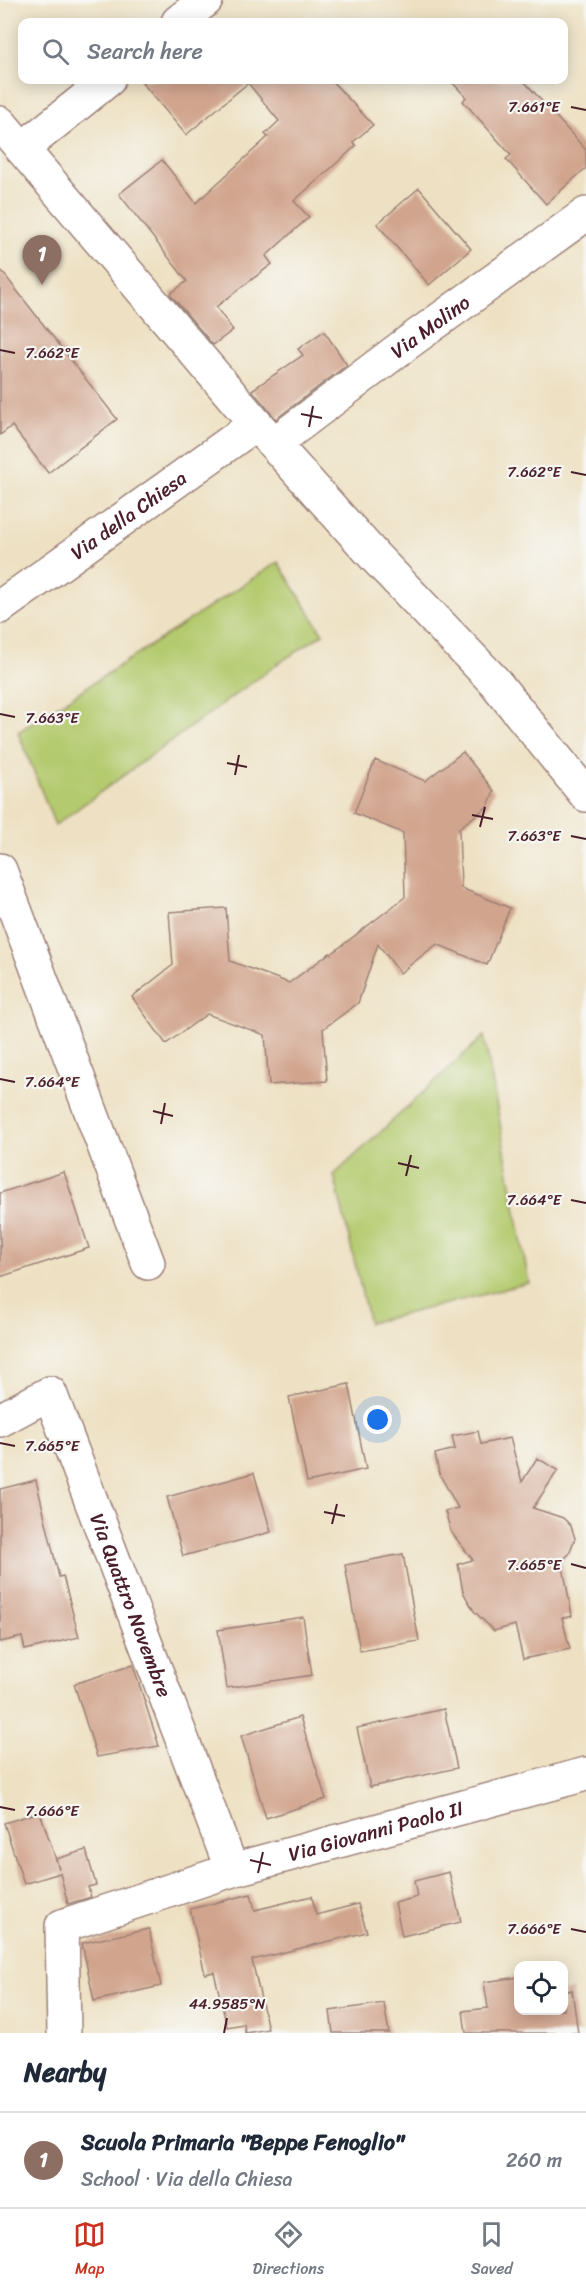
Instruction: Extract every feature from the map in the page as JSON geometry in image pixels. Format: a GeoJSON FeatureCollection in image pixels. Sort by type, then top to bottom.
{"type":"FeatureCollection","features":[{"type":"Feature","properties":{"kind":"street"},"geometry":{"type":"LineString","coordinates":[[183,18],[206,0]]}},
{"type":"Feature","properties":{"kind":"street"},"geometry":{"type":"LineString","coordinates":[[22,149],[103,84]]}},
{"type":"Feature","properties":{"kind":"street"},"geometry":{"type":"LineString","coordinates":[[0,123],[376,558],[494,681],[586,795]]}},
{"type":"Feature","properties":{"kind":"street","name":"Via Molino"},"geometry":{"type":"LineString","coordinates":[[266,433],[406,344],[586,214]]}},
{"type":"Feature","properties":{"kind":"street","name":"Via della Chiesa"},"geometry":{"type":"LineString","coordinates":[[0,607],[266,433]]}},
{"type":"Feature","properties":{"kind":"street"},"geometry":{"type":"LineString","coordinates":[[0,870],[148,1263]]}},
{"type":"Feature","properties":{"kind":"street","name":"Via Quattro Novembre"},"geometry":{"type":"LineString","coordinates":[[0,1420],[50,1393],[232,1870]]}},
{"type":"Feature","properties":{"kind":"street","name":"Via Giovanni Paolo II"},"geometry":{"type":"LineString","coordinates":[[64,2033],[62,1926],[232,1870],[586,1774]]}},
{"type":"Feature","properties":{"kind":"green space"},"geometry":{"type":"Polygon","coordinates":[[[278,562],[323,634],[279,663],[55,825],[18,732],[278,562]]]}},
{"type":"Feature","properties":{"kind":"green space"},"geometry":{"type":"Polygon","coordinates":[[[484,1036],[529,1283],[369,1323],[334,1175],[484,1036]]]}},
{"type":"Feature","properties":{"kind":"building"},"geometry":{"type":"Polygon","coordinates":[[[143,84],[247,84],[186,135],[143,84]]]}},
{"type":"Feature","properties":{"kind":"building"},"geometry":{"type":"Polygon","coordinates":[[[249,84],[335,84],[373,125],[353,142],[356,146],[294,201],[309,217],[266,256],[272,264],[216,307],[233,330],[213,345],[170,294],[187,281],[119,194],[162,160],[196,203],[268,137],[265,134],[279,121],[249,84]]]}},
{"type":"Feature","properties":{"kind":"building"},"geometry":{"type":"Polygon","coordinates":[[[454,84],[527,84],[586,150],[586,168],[546,204],[506,159],[511,155],[463,101],[466,97],[454,84]]]}},
{"type":"Feature","properties":{"kind":"building"},"geometry":{"type":"Polygon","coordinates":[[[419,188],[471,249],[429,285],[377,224],[419,188]]]}},
{"type":"Feature","properties":{"kind":"building"},"geometry":{"type":"Polygon","coordinates":[[[0,269],[117,419],[48,473],[12,426],[0,435],[0,269]]]}},
{"type":"Feature","properties":{"kind":"building"},"geometry":{"type":"Polygon","coordinates":[[[324,331],[347,365],[276,419],[252,390],[303,355],[298,349],[324,331]]]}},
{"type":"Feature","properties":{"kind":"building"},"geometry":{"type":"Polygon","coordinates":[[[463,752],[494,791],[488,806],[459,828],[461,888],[510,908],[487,965],[437,944],[400,973],[378,944],[358,1003],[323,1029],[327,1081],[269,1085],[265,1035],[207,1014],[166,1044],[132,997],[173,965],[169,912],[226,908],[230,961],[289,983],[405,897],[403,833],[354,813],[375,760],[425,781],[463,752]]]}},
{"type":"Feature","properties":{"kind":"building"},"geometry":{"type":"Polygon","coordinates":[[[64,1172],[89,1248],[0,1277],[0,1193],[64,1172]]]}},
{"type":"Feature","properties":{"kind":"building"},"geometry":{"type":"Polygon","coordinates":[[[349,1384],[366,1469],[307,1482],[289,1397],[349,1384]]]}},
{"type":"Feature","properties":{"kind":"building"},"geometry":{"type":"Polygon","coordinates":[[[478,1431],[481,1444],[510,1438],[522,1482],[537,1458],[558,1470],[533,1508],[563,1518],[571,1526],[575,1538],[569,1554],[562,1561],[572,1616],[562,1618],[570,1649],[523,1659],[515,1625],[494,1631],[474,1611],[463,1592],[458,1564],[473,1560],[451,1532],[445,1511],[458,1508],[439,1473],[435,1454],[455,1449],[452,1436],[478,1431]]]}},
{"type":"Feature","properties":{"kind":"building"},"geometry":{"type":"Polygon","coordinates":[[[254,1473],[271,1532],[183,1556],[167,1497],[254,1473]]]}},
{"type":"Feature","properties":{"kind":"building"},"geometry":{"type":"Polygon","coordinates":[[[36,1480],[59,1577],[63,1576],[79,1637],[25,1650],[22,1637],[0,1642],[0,1489],[36,1480]]]}},
{"type":"Feature","properties":{"kind":"building"},"geometry":{"type":"Polygon","coordinates":[[[403,1554],[419,1641],[360,1651],[345,1565],[403,1554]]]}},
{"type":"Feature","properties":{"kind":"building"},"geometry":{"type":"Polygon","coordinates":[[[303,1617],[312,1675],[227,1688],[218,1630],[303,1617]]]}},
{"type":"Feature","properties":{"kind":"building"},"geometry":{"type":"Polygon","coordinates":[[[133,1665],[159,1746],[97,1757],[74,1684],[133,1665]]]}},
{"type":"Feature","properties":{"kind":"building"},"geometry":{"type":"Polygon","coordinates":[[[444,1709],[457,1768],[370,1787],[357,1728],[444,1709]]]}},
{"type":"Feature","properties":{"kind":"building"},"geometry":{"type":"Polygon","coordinates":[[[300,1717],[326,1799],[266,1818],[241,1736],[300,1717]]]}},
{"type":"Feature","properties":{"kind":"building"},"geometry":{"type":"Polygon","coordinates":[[[40,1812],[59,1869],[56,1859],[86,1850],[96,1885],[88,1887],[91,1897],[68,1904],[60,1873],[24,1884],[4,1823],[40,1812]]]}},
{"type":"Feature","properties":{"kind":"building"},"geometry":{"type":"Polygon","coordinates":[[[449,1872],[461,1922],[402,1936],[395,1903],[417,1897],[414,1881],[449,1872]]]}},
{"type":"Feature","properties":{"kind":"building"},"geometry":{"type":"Polygon","coordinates":[[[251,1894],[255,1910],[312,1896],[316,1915],[358,1904],[367,1932],[252,1960],[268,2029],[245,2033],[244,2024],[227,2027],[214,1972],[205,1974],[190,1909],[251,1894]]]}},
{"type":"Feature","properties":{"kind":"building"},"geometry":{"type":"Polygon","coordinates":[[[149,1929],[161,1986],[94,2001],[82,1943],[149,1929]]]}},
{"type":"Feature","properties":{"kind":"building"},"geometry":{"type":"Polygon","coordinates":[[[514,1978],[514,2015],[568,2015],[568,1991],[572,1990],[578,2033],[466,2033],[463,2011],[488,2008],[484,1982],[514,1978]]]}},
{"type":"Feature","properties":{"kind":"building"},"geometry":{"type":"Polygon","coordinates":[[[384,2003],[389,2033],[333,2033],[330,2011],[384,2003]]]}},
{"type":"Feature","properties":{"kind":"place","name":"Scuola Primaria \"Beppe Fenoglio\""},"geometry":{"type":"Point","coordinates":[42,285]}}]}
